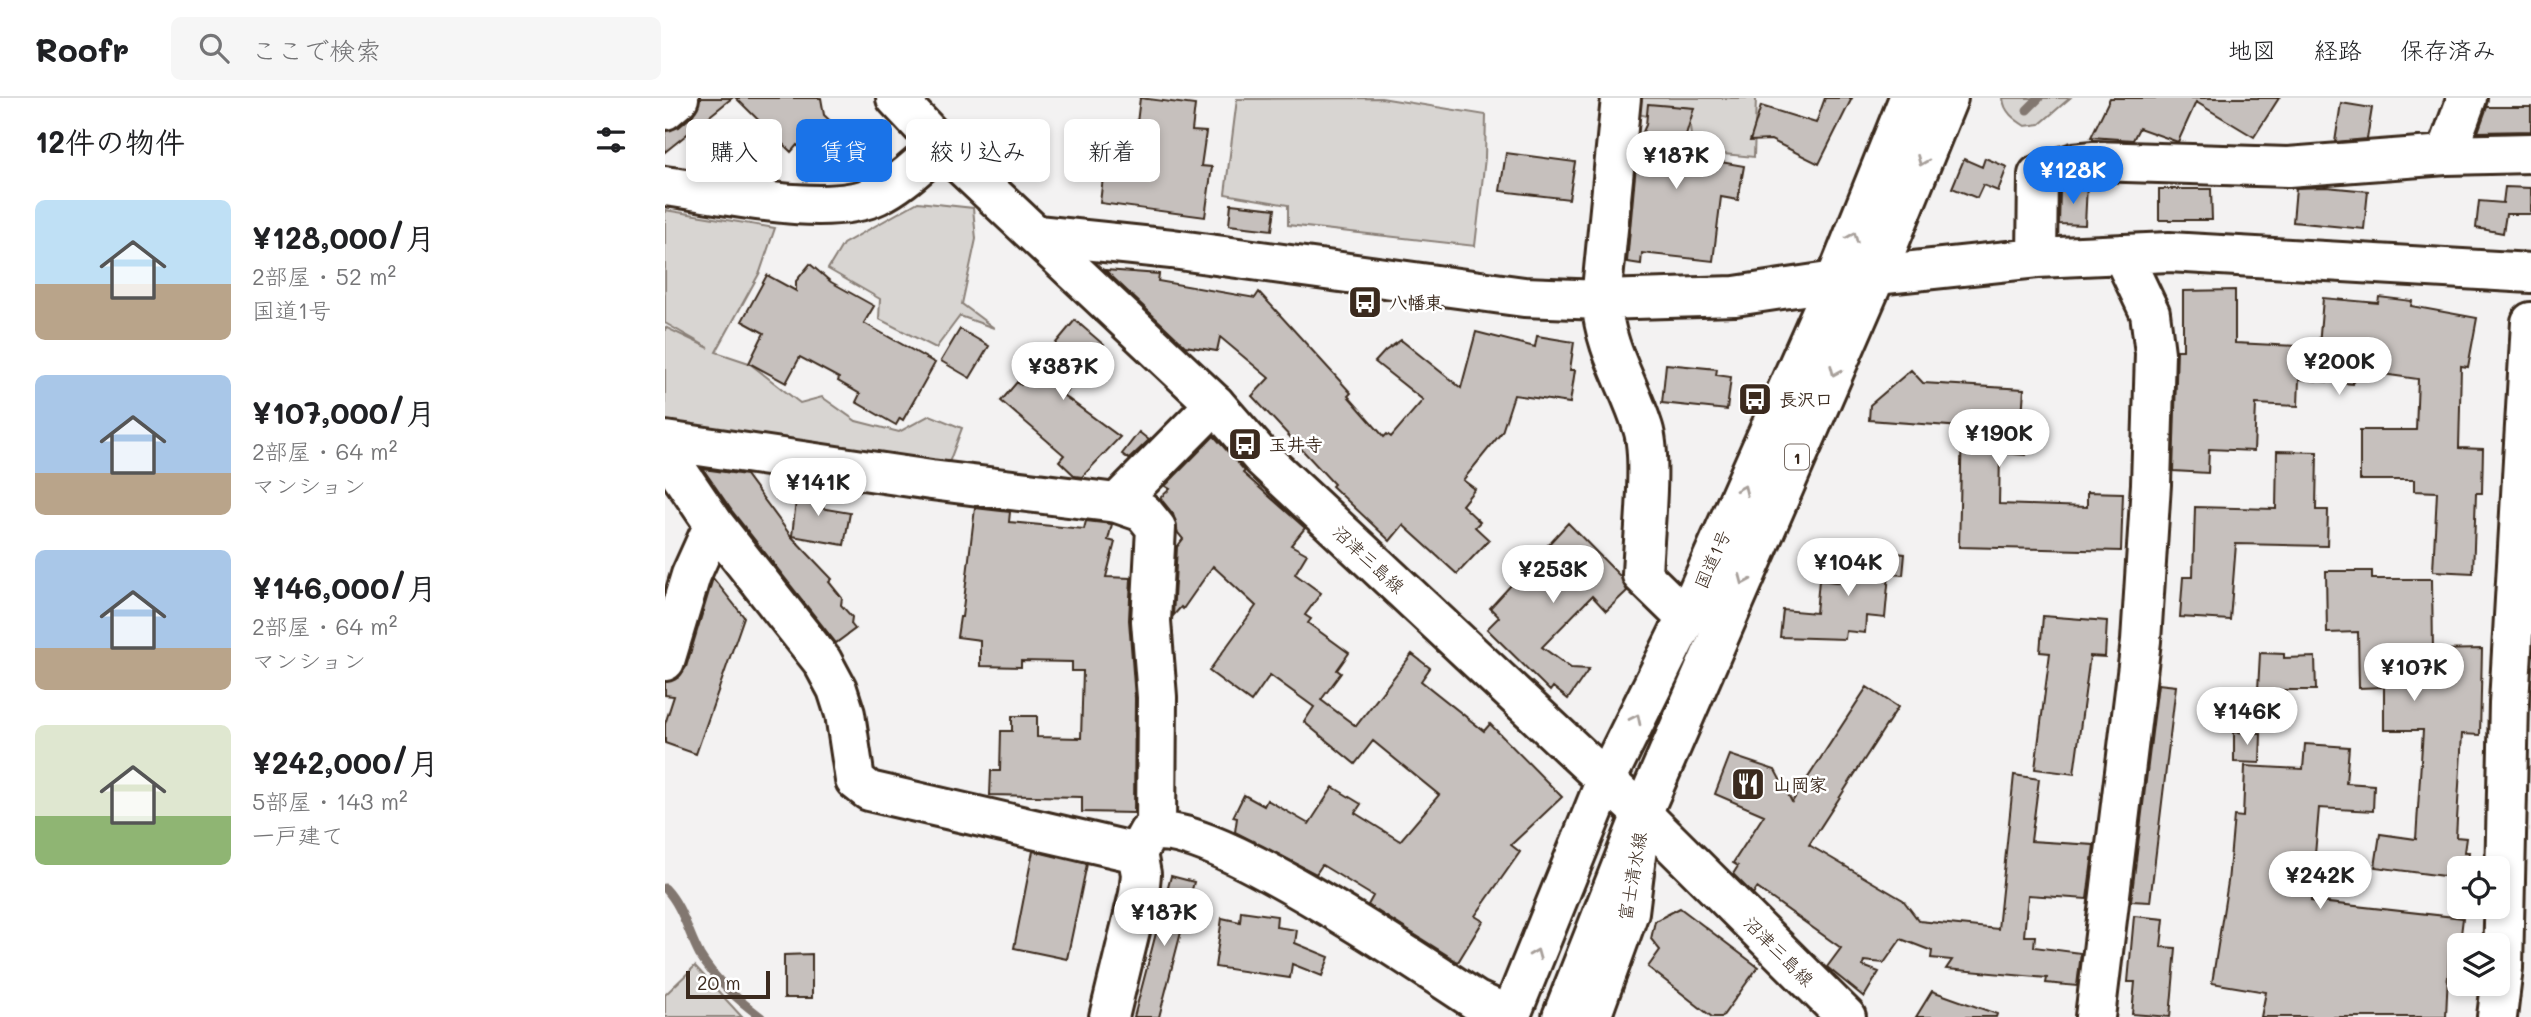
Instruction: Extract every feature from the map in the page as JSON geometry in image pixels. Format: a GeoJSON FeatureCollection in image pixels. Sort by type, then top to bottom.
{"type":"FeatureCollection","features":[{"type":"Feature","properties":{"kind":"main road"},"geometry":{"type":"LineString","coordinates":[[665,110],[679,98]]}},
{"type":"Feature","properties":{"kind":"main road"},"geometry":{"type":"LineString","coordinates":[[1621,98],[1601,300],[1604,332],[1644,430],[1642,575],[1686,618]]}},
{"type":"Feature","properties":{"kind":"main road","name":"国道1号"},"geometry":{"type":"LineString","coordinates":[[1510,1017],[1606,780],[1686,618],[1835,282],[1909,98]]}},
{"type":"Feature","properties":{"kind":"main road","name":"1"},"geometry":{"type":"LineString","coordinates":[[1562,1017],[1642,814],[1876,275],[1948,98]]}},
{"type":"Feature","properties":{"kind":"main road"},"geometry":{"type":"LineString","coordinates":[[2446,155],[2467,98]]}},
{"type":"Feature","properties":{"kind":"main road","name":"沼津三島線"},"geometry":{"type":"LineString","coordinates":[[907,101],[921,119]]}},
{"type":"Feature","properties":{"kind":"main road"},"geometry":{"type":"LineString","coordinates":[[2037,258],[2038,175],[2074,163],[2288,167],[2446,155],[2531,153]]}},
{"type":"Feature","properties":{"kind":"main road"},"geometry":{"type":"LineString","coordinates":[[665,186],[801,204],[851,204],[878,195],[906,173]]}},
{"type":"Feature","properties":{"kind":"main road","name":"沼津三島線"},"geometry":{"type":"LineString","coordinates":[[980,182],[1215,404],[1263,459],[1642,814],[1846,1017]]}},
{"type":"Feature","properties":{"kind":"main road"},"geometry":{"type":"LineString","coordinates":[[1037,235],[1172,249],[1524,297],[1601,300],[1735,296],[1876,275],[2037,258],[2169,252],[2531,273]]}},
{"type":"Feature","properties":{"kind":"main road"},"geometry":{"type":"LineString","coordinates":[[2095,1017],[2141,640],[2151,484],[2155,353],[2150,313],[2122,254]]}},
{"type":"Feature","properties":{"kind":"main road"},"geometry":{"type":"LineString","coordinates":[[2497,1017],[2503,968],[2520,704],[2531,322]]}},
{"type":"Feature","properties":{"kind":"main road"},"geometry":{"type":"LineString","coordinates":[[1117,503],[1215,404]]}},
{"type":"Feature","properties":{"kind":"main road"},"geometry":{"type":"LineString","coordinates":[[665,441],[931,480],[1117,503],[1143,512],[1156,528],[1151,621],[1157,697],[1147,842],[1139,894],[1109,1017]]}},
{"type":"Feature","properties":{"kind":"main road"},"geometry":{"type":"LineString","coordinates":[[665,452],[713,524],[822,661],[837,689],[845,714],[855,780],[869,792],[1147,842],[1174,831],[1256,865],[1472,1009],[1510,1017]]}},
{"type":"Feature","properties":{"kind":"main road"},"geometry":{"type":"LineString","coordinates":[[665,660],[691,575],[713,524]]}},
{"type":"Feature","properties":{"kind":"main road","name":"富士清水線"},"geometry":{"type":"LineString","coordinates":[[1591,1017],[1629,912],[1642,814]]}},
{"type":"Feature","properties":{"kind":"shaded area"},"geometry":{"type":"Polygon","coordinates":[[[1381,98],[1486,115],[1485,158],[1475,246],[1288,225],[1288,205],[1225,194],[1237,99],[1381,98]]]}},
{"type":"Feature","properties":{"kind":"shaded area"},"geometry":{"type":"Polygon","coordinates":[[[1640,98],[1756,98],[1754,157],[1692,151],[1690,124],[1637,114],[1640,98]]]}},
{"type":"Feature","properties":{"kind":"shaded area"},"geometry":{"type":"Polygon","coordinates":[[[2003,98],[2070,98],[2040,124],[2025,126],[2007,111],[2003,98]]]}},
{"type":"Feature","properties":{"kind":"shaded area"},"geometry":{"type":"Polygon","coordinates":[[[918,202],[973,208],[976,239],[962,304],[994,328],[960,316],[936,348],[879,319],[880,299],[828,269],[843,244],[918,202]]]}},
{"type":"Feature","properties":{"kind":"shaded area"},"geometry":{"type":"Polygon","coordinates":[[[665,210],[775,228],[760,272],[716,352],[749,363],[800,403],[822,397],[856,421],[899,432],[930,415],[962,428],[942,481],[672,430],[665,420],[665,327],[709,348],[665,323],[665,210]]]}},
{"type":"Feature","properties":{"kind":"shaded area"},"geometry":{"type":"Polygon","coordinates":[[[695,966],[742,1017],[665,1017],[665,995],[695,966]]]}},
{"type":"Feature","properties":{"kind":"building"},"geometry":{"type":"Polygon","coordinates":[[[700,98],[732,98],[706,119],[688,119],[693,115],[700,98]]]}},
{"type":"Feature","properties":{"kind":"building"},"geometry":{"type":"Polygon","coordinates":[[[736,98],[821,98],[824,115],[828,119],[796,119],[796,146],[791,152],[782,143],[782,119],[757,119],[736,98]]]}},
{"type":"Feature","properties":{"kind":"building"},"geometry":{"type":"Polygon","coordinates":[[[1140,98],[1195,105],[1192,131],[1206,132],[1201,166],[1212,167],[1205,217],[1100,203],[1102,182],[1160,182],[1160,119],[1137,119],[1140,98]]]}},
{"type":"Feature","properties":{"kind":"building"},"geometry":{"type":"Polygon","coordinates":[[[1825,98],[1852,98],[1819,164],[1771,140],[1750,141],[1761,106],[1816,123],[1825,98]]]}},
{"type":"Feature","properties":{"kind":"building"},"geometry":{"type":"Polygon","coordinates":[[[2110,98],[2279,98],[2254,137],[2196,102],[2178,142],[2139,128],[2133,140],[2091,137],[2110,98]]]}},
{"type":"Feature","properties":{"kind":"building"},"geometry":{"type":"Polygon","coordinates":[[[2341,103],[2372,108],[2367,139],[2335,142],[2341,103]]]}},
{"type":"Feature","properties":{"kind":"building"},"geometry":{"type":"Polygon","coordinates":[[[1648,104],[1694,108],[1680,155],[1744,166],[1738,200],[1721,197],[1713,261],[1642,253],[1641,264],[1627,262],[1638,143],[1646,125],[1648,104]]]}},
{"type":"Feature","properties":{"kind":"building"},"geometry":{"type":"Polygon","coordinates":[[[2487,107],[2531,107],[2531,131],[2478,132],[2487,107]]]}},
{"type":"Feature","properties":{"kind":"building"},"geometry":{"type":"Polygon","coordinates":[[[686,121],[686,135],[665,152],[665,131],[679,127],[686,121]]]}},
{"type":"Feature","properties":{"kind":"building"},"geometry":{"type":"Polygon","coordinates":[[[1506,153],[1575,162],[1569,199],[1500,191],[1506,153]]]}},
{"type":"Feature","properties":{"kind":"building"},"geometry":{"type":"Polygon","coordinates":[[[1985,158],[2007,167],[1998,191],[1983,185],[1977,198],[1952,188],[1964,159],[1982,167],[1985,158]]]}},
{"type":"Feature","properties":{"kind":"building"},"geometry":{"type":"Polygon","coordinates":[[[2087,184],[2085,225],[2059,224],[2060,191],[2087,184]]]}},
{"type":"Feature","properties":{"kind":"building"},"geometry":{"type":"Polygon","coordinates":[[[2326,187],[2368,191],[2364,229],[2293,222],[2296,188],[2326,187]]]}},
{"type":"Feature","properties":{"kind":"building"},"geometry":{"type":"Polygon","coordinates":[[[2505,187],[2531,188],[2531,214],[2506,214],[2503,233],[2476,228],[2479,201],[2503,203],[2505,187]]]}},
{"type":"Feature","properties":{"kind":"building"},"geometry":{"type":"Polygon","coordinates":[[[2159,189],[2211,189],[2212,220],[2159,220],[2159,189]]]}},
{"type":"Feature","properties":{"kind":"building"},"geometry":{"type":"Polygon","coordinates":[[[1231,204],[1275,209],[1272,230],[1229,225],[1231,204]]]}},
{"type":"Feature","properties":{"kind":"building"},"geometry":{"type":"Polygon","coordinates":[[[810,264],[831,282],[874,306],[864,323],[935,363],[903,420],[900,418],[896,425],[856,402],[860,394],[838,381],[839,378],[800,357],[786,383],[749,363],[764,333],[742,321],[767,275],[796,291],[796,281],[810,264]]]}},
{"type":"Feature","properties":{"kind":"building"},"geometry":{"type":"Polygon","coordinates":[[[1105,270],[1159,274],[1158,281],[1255,298],[1259,292],[1351,393],[1348,396],[1384,437],[1387,434],[1391,437],[1423,400],[1375,362],[1401,340],[1461,388],[1476,332],[1535,347],[1537,336],[1574,342],[1570,370],[1575,370],[1570,403],[1514,395],[1502,432],[1463,480],[1475,489],[1462,505],[1480,522],[1475,527],[1489,540],[1457,574],[1403,525],[1390,541],[1332,486],[1334,484],[1252,396],[1269,378],[1220,337],[1217,351],[1185,346],[1105,270]]]}},
{"type":"Feature","properties":{"kind":"building"},"geometry":{"type":"Polygon","coordinates":[[[2235,290],[2235,343],[2319,347],[2323,298],[2378,303],[2379,297],[2412,301],[2411,306],[2477,318],[2468,367],[2461,366],[2459,448],[2483,449],[2482,493],[2476,493],[2473,573],[2433,571],[2437,492],[2414,491],[2414,480],[2360,480],[2360,430],[2416,430],[2418,379],[2354,370],[2353,384],[2299,379],[2298,406],[2256,404],[2254,451],[2209,449],[2208,473],[2173,471],[2177,350],[2183,350],[2183,291],[2235,290]]]}},
{"type":"Feature","properties":{"kind":"building"},"geometry":{"type":"Polygon","coordinates":[[[1075,320],[1104,345],[1063,395],[1120,437],[1082,477],[1075,476],[1059,461],[1064,455],[1001,401],[1017,382],[1021,385],[1075,320]]]}},
{"type":"Feature","properties":{"kind":"building"},"geometry":{"type":"Polygon","coordinates":[[[960,329],[989,346],[970,378],[941,361],[960,329]]]}},
{"type":"Feature","properties":{"kind":"building"},"geometry":{"type":"Polygon","coordinates":[[[1666,364],[1717,369],[1716,375],[1731,377],[1727,410],[1662,403],[1666,364]]]}},
{"type":"Feature","properties":{"kind":"building"},"geometry":{"type":"Polygon","coordinates":[[[1911,370],[1923,383],[2024,389],[2022,418],[2030,419],[2026,455],[2000,453],[1999,504],[2087,507],[2087,492],[2123,493],[2121,551],[1959,547],[1962,427],[1869,420],[1870,405],[1911,370]]]}},
{"type":"Feature","properties":{"kind":"building"},"geometry":{"type":"Polygon","coordinates":[[[1139,432],[1149,440],[1129,459],[1122,454],[1139,432]]]}},
{"type":"Feature","properties":{"kind":"building"},"geometry":{"type":"Polygon","coordinates":[[[1214,436],[1245,471],[1243,473],[1305,528],[1291,545],[1307,554],[1295,574],[1321,593],[1305,615],[1311,619],[1308,623],[1349,653],[1337,670],[1341,673],[1321,700],[1356,726],[1412,654],[1430,668],[1421,681],[1484,731],[1490,724],[1562,797],[1511,845],[1520,852],[1475,916],[1483,921],[1458,962],[1368,905],[1373,896],[1322,865],[1316,874],[1235,832],[1237,818],[1233,817],[1244,795],[1264,806],[1267,800],[1309,824],[1333,787],[1361,804],[1355,813],[1400,841],[1439,795],[1373,741],[1355,764],[1304,722],[1314,707],[1270,675],[1251,702],[1209,671],[1256,606],[1213,566],[1183,609],[1181,607],[1173,616],[1177,547],[1183,539],[1178,533],[1173,514],[1160,498],[1170,489],[1165,486],[1214,436]]]}},
{"type":"Feature","properties":{"kind":"building"},"geometry":{"type":"Polygon","coordinates":[[[2277,451],[2317,452],[2316,510],[2328,510],[2327,546],[2236,544],[2230,620],[2180,617],[2183,577],[2193,577],[2195,507],[2276,509],[2277,451]]]}},
{"type":"Feature","properties":{"kind":"building"},"geometry":{"type":"Polygon","coordinates":[[[703,469],[746,475],[791,536],[832,579],[829,582],[842,598],[841,605],[852,617],[851,624],[855,629],[836,643],[732,511],[703,469]]]}},
{"type":"Feature","properties":{"kind":"building"},"geometry":{"type":"Polygon","coordinates":[[[798,483],[822,486],[820,508],[850,513],[844,545],[792,536],[798,483]]]}},
{"type":"Feature","properties":{"kind":"building"},"geometry":{"type":"Polygon","coordinates":[[[975,508],[1010,512],[1009,522],[1084,529],[1086,521],[1112,524],[1108,540],[1115,542],[1106,577],[1131,578],[1129,620],[1135,698],[1134,813],[1082,812],[1082,797],[990,795],[991,771],[1000,771],[1001,731],[1012,731],[1012,716],[1037,716],[1037,737],[1081,738],[1083,671],[1072,671],[1072,662],[1021,661],[1021,667],[980,666],[980,640],[957,637],[962,617],[975,508]]]}},
{"type":"Feature","properties":{"kind":"building"},"geometry":{"type":"Polygon","coordinates":[[[1568,523],[1621,577],[1627,591],[1606,611],[1592,596],[1542,647],[1571,668],[1589,669],[1568,699],[1553,687],[1550,691],[1487,629],[1499,617],[1490,608],[1568,523]]]}},
{"type":"Feature","properties":{"kind":"building"},"geometry":{"type":"Polygon","coordinates":[[[1846,548],[1905,554],[1903,575],[1889,574],[1885,618],[1866,616],[1865,633],[1846,631],[1845,639],[1780,637],[1783,610],[1816,613],[1819,580],[1843,583],[1846,548]]]}},
{"type":"Feature","properties":{"kind":"building"},"geometry":{"type":"Polygon","coordinates":[[[2326,571],[2372,571],[2372,579],[2432,579],[2433,650],[2482,649],[2480,735],[2462,734],[2456,837],[2466,838],[2464,852],[2469,852],[2468,856],[2447,856],[2447,876],[2375,867],[2380,834],[2416,839],[2423,730],[2384,730],[2384,687],[2359,688],[2358,632],[2327,633],[2326,571]]]}},
{"type":"Feature","properties":{"kind":"building"},"geometry":{"type":"Polygon","coordinates":[[[713,578],[744,617],[696,754],[665,743],[665,724],[674,696],[665,695],[665,682],[679,677],[686,667],[713,578]]]}},
{"type":"Feature","properties":{"kind":"building"},"geometry":{"type":"Polygon","coordinates":[[[2043,616],[2107,621],[2105,657],[2090,656],[2074,774],[2035,769],[2050,653],[2040,652],[2043,616]]]}},
{"type":"Feature","properties":{"kind":"building"},"geometry":{"type":"Polygon","coordinates":[[[2260,653],[2284,654],[2284,658],[2315,657],[2316,690],[2258,690],[2260,653]]]}},
{"type":"Feature","properties":{"kind":"building"},"geometry":{"type":"Polygon","coordinates":[[[2158,684],[2176,686],[2150,902],[2131,901],[2158,684]]]}},
{"type":"Feature","properties":{"kind":"building"},"geometry":{"type":"Polygon","coordinates":[[[1867,687],[1898,707],[1809,845],[1903,900],[1919,921],[1998,929],[2014,775],[2039,779],[2031,841],[2094,845],[2087,899],[2028,895],[2024,936],[2035,936],[2034,947],[2081,953],[2077,986],[2046,983],[2047,978],[1946,969],[1952,960],[1931,958],[1932,951],[1901,939],[1884,963],[1864,961],[1863,966],[1879,972],[1864,997],[1827,967],[1841,948],[1757,888],[1753,894],[1733,874],[1738,866],[1733,863],[1764,815],[1715,794],[1730,755],[1775,770],[1792,802],[1867,687]]]}},
{"type":"Feature","properties":{"kind":"building"},"geometry":{"type":"Polygon","coordinates":[[[2234,732],[2261,733],[2260,763],[2234,762],[2234,732]]]}},
{"type":"Feature","properties":{"kind":"building"},"geometry":{"type":"Polygon","coordinates":[[[2305,744],[2349,747],[2346,783],[2374,785],[2373,811],[2319,808],[2311,901],[2463,919],[2461,933],[2447,933],[2446,1017],[2261,1017],[2266,992],[2212,983],[2228,882],[2234,816],[2243,817],[2245,766],[2303,769],[2305,744]]]}},
{"type":"Feature","properties":{"kind":"building"},"geometry":{"type":"Polygon","coordinates":[[[1033,851],[1087,864],[1067,959],[1014,948],[1033,851]]]}},
{"type":"Feature","properties":{"kind":"building"},"geometry":{"type":"Polygon","coordinates":[[[1171,876],[1194,882],[1159,1017],[1134,1017],[1171,876]]]}},
{"type":"Feature","properties":{"kind":"building"},"geometry":{"type":"Polygon","coordinates":[[[1680,908],[1758,967],[1722,1017],[1712,1017],[1648,967],[1660,950],[1651,939],[1655,921],[1680,908]]]}},
{"type":"Feature","properties":{"kind":"building"},"geometry":{"type":"Polygon","coordinates":[[[1241,911],[1277,916],[1276,927],[1297,930],[1295,943],[1329,957],[1322,976],[1292,964],[1290,978],[1215,967],[1222,918],[1240,922],[1241,911]]]}},
{"type":"Feature","properties":{"kind":"building"},"geometry":{"type":"Polygon","coordinates":[[[2134,916],[2164,919],[2161,947],[2176,948],[2170,1017],[2132,1014],[2135,982],[2128,982],[2134,916]]]}},
{"type":"Feature","properties":{"kind":"building"},"geometry":{"type":"Polygon","coordinates":[[[812,954],[812,998],[784,998],[784,955],[812,954]]]}},
{"type":"Feature","properties":{"kind":"building"},"geometry":{"type":"Polygon","coordinates":[[[1932,991],[1997,1014],[1996,1017],[1916,1017],[1932,991]]]}},
{"type":"Feature","properties":{"kind":"waterway"},"geometry":{"type":"LineString","coordinates":[[2027,110],[2039,98]]}},
{"type":"Feature","properties":{"kind":"waterway"},"geometry":{"type":"LineString","coordinates":[[665,888],[676,903],[706,964],[727,989],[761,1017]]}},
{"type":"Feature","properties":{"kind":"place","name":"八幡東"},"geometry":{"type":"Point","coordinates":[1365,302]}},
{"type":"Feature","properties":{"kind":"place","name":"長沢口"},"geometry":{"type":"Point","coordinates":[1755,399]}},
{"type":"Feature","properties":{"kind":"place","name":"玉井寺"},"geometry":{"type":"Point","coordinates":[1245,444]}},
{"type":"Feature","properties":{"kind":"place","name":"山岡家"},"geometry":{"type":"Point","coordinates":[1748,784]}}]}
